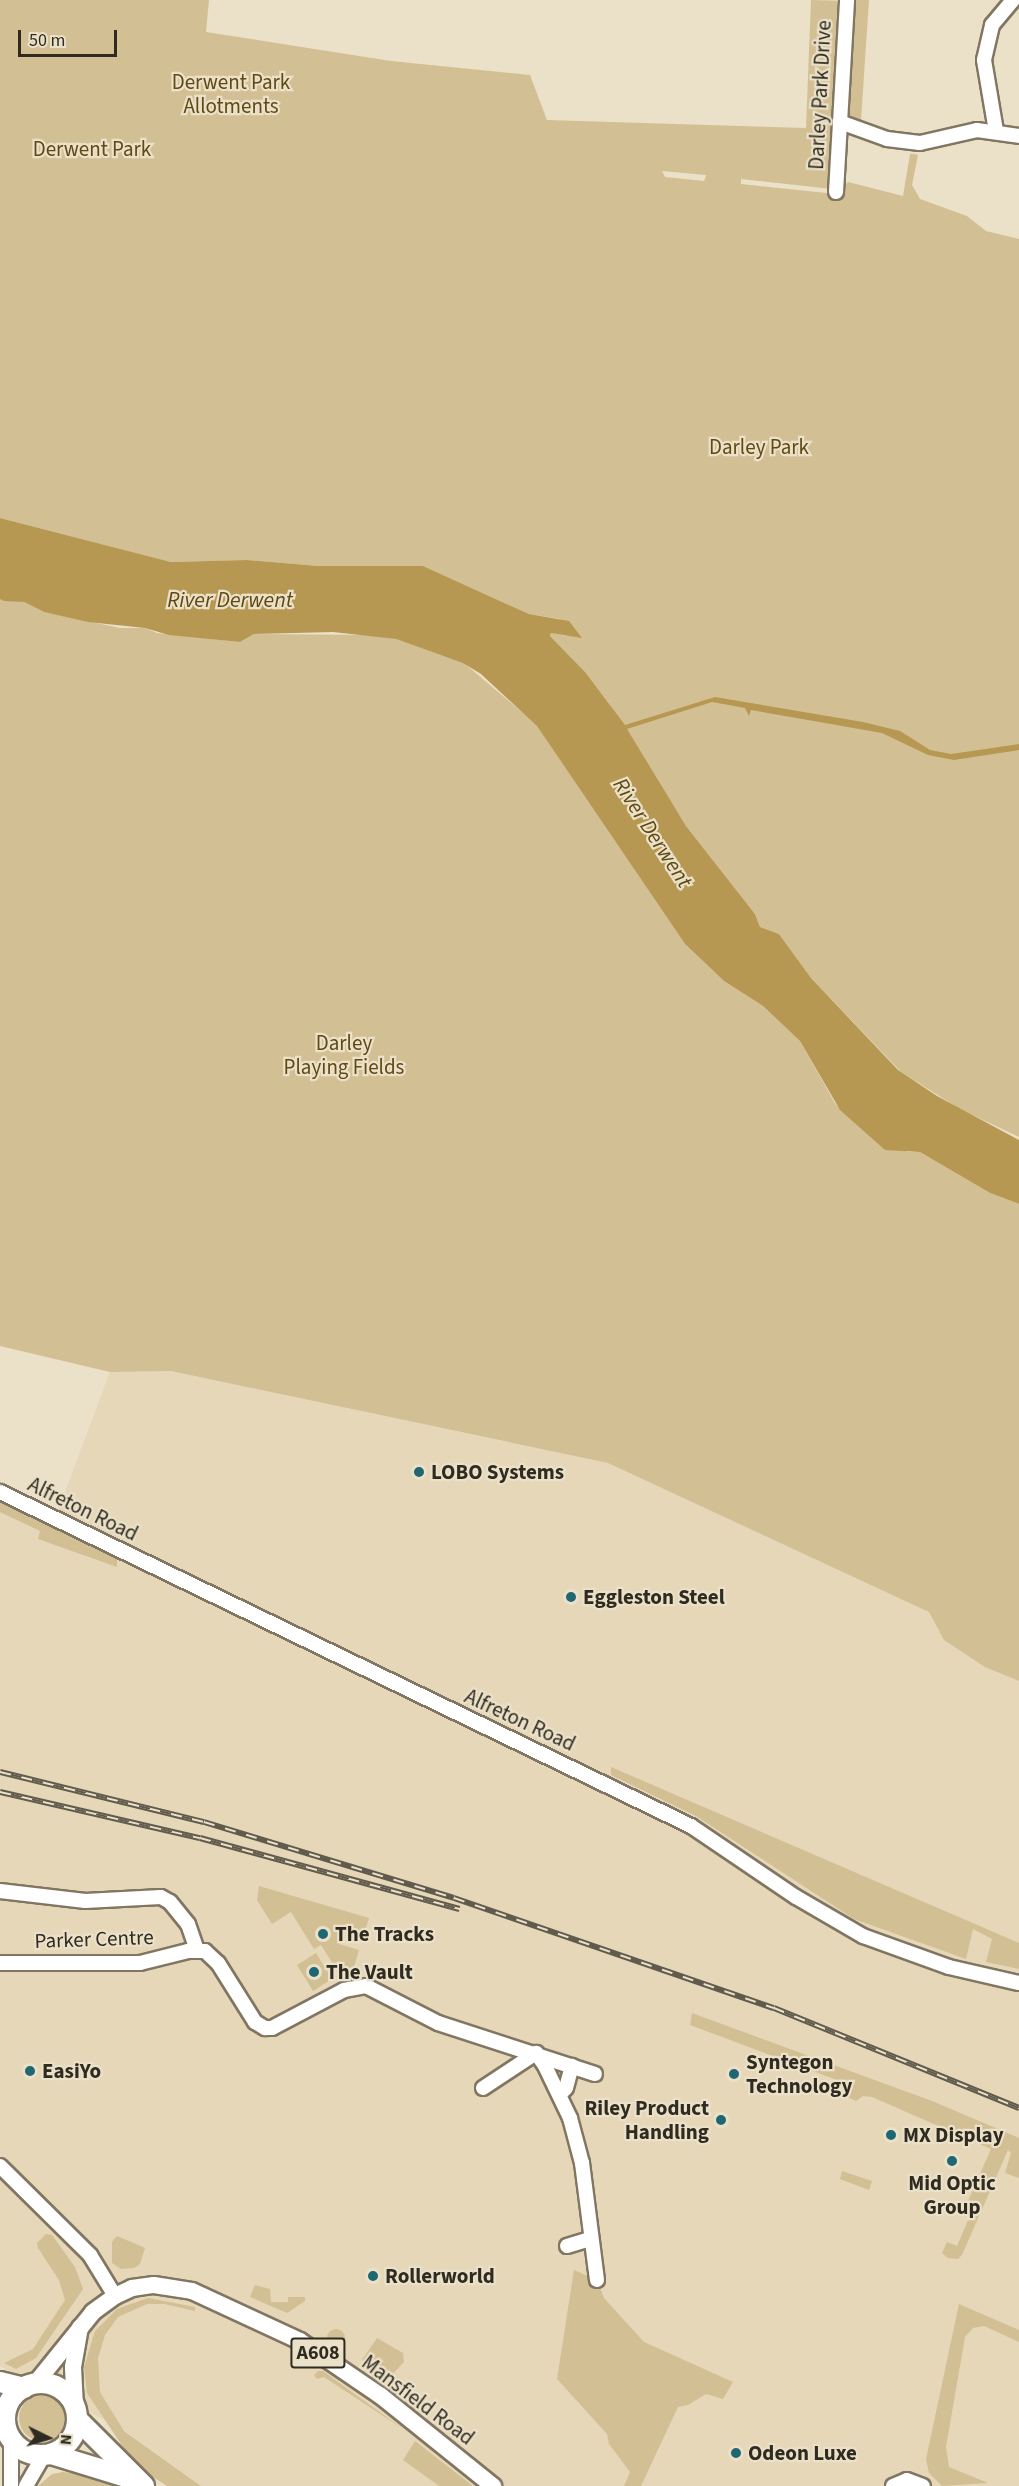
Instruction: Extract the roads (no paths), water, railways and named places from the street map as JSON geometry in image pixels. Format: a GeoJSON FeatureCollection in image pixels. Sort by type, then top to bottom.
{"type":"FeatureCollection","features":[{"type":"Feature","properties":{"kind":"highway"},"geometry":{"type":"LineString","coordinates":[[0,2382],[30,2386],[55,2386],[138,2482]]}},
{"type":"Feature","properties":{"kind":"highway"},"geometry":{"type":"LineString","coordinates":[[30,2386],[8,2405],[6,2430],[25,2452],[47,2455],[138,2482]]}},
{"type":"Feature","properties":{"kind":"highway"},"geometry":{"type":"LineString","coordinates":[[47,2455],[70,2441],[76,2413]]}},
{"type":"Feature","properties":{"kind":"main road","name":"Mansfield Road"},"geometry":{"type":"LineString","coordinates":[[30,2386],[93,2312],[115,2296],[132,2288],[171,2286],[192,2290],[268,2324],[381,2396],[493,2486]]}},
{"type":"Feature","properties":{"kind":"main road"},"geometry":{"type":"LineString","coordinates":[[76,2413],[74,2367],[80,2328]]}},
{"type":"Feature","properties":{"kind":"street","name":"Darley Park Drive"},"geometry":{"type":"LineString","coordinates":[[836,192],[847,0]]}},
{"type":"Feature","properties":{"kind":"street"},"geometry":{"type":"LineString","coordinates":[[996,131],[996,116],[984,60],[992,25],[1013,0]]}},
{"type":"Feature","properties":{"kind":"street"},"geometry":{"type":"LineString","coordinates":[[840,122],[902,141],[920,143],[964,130],[996,131],[1019,136]]}},
{"type":"Feature","properties":{"kind":"street","name":"Alfreton Road"},"geometry":{"type":"LineString","coordinates":[[0,1492],[692,1826],[796,1897],[863,1936],[949,1967],[1019,1983]]}},
{"type":"Feature","properties":{"kind":"street","name":"Parker Centre"},"geometry":{"type":"LineString","coordinates":[[0,1891],[86,1901],[153,1898],[170,1902],[188,1924],[197,1950],[140,1963],[0,1963]]}},
{"type":"Feature","properties":{"kind":"street"},"geometry":{"type":"LineString","coordinates":[[197,1950],[218,1963],[255,2022],[265,2028],[272,2028],[354,1987],[366,1986],[438,2023],[595,2074]]}},
{"type":"Feature","properties":{"kind":"street"},"geometry":{"type":"LineString","coordinates":[[483,2088],[536,2054]]}},
{"type":"Feature","properties":{"kind":"street"},"geometry":{"type":"LineString","coordinates":[[536,2054],[560,2094],[582,2163],[597,2280]]}},
{"type":"Feature","properties":{"kind":"street"},"geometry":{"type":"LineString","coordinates":[[560,2094],[566,2088],[572,2066]]}},
{"type":"Feature","properties":{"kind":"street"},"geometry":{"type":"LineString","coordinates":[[0,2166],[90,2255],[115,2296]]}},
{"type":"Feature","properties":{"kind":"street"},"geometry":{"type":"LineString","coordinates":[[567,2246],[590,2239]]}},
{"type":"Feature","properties":{"kind":"street"},"geometry":{"type":"LineString","coordinates":[[6,2430],[10,2486]]}},
{"type":"Feature","properties":{"kind":"street"},"geometry":{"type":"LineString","coordinates":[[26,2486],[47,2455]]}},
{"type":"Feature","properties":{"kind":"street"},"geometry":{"type":"LineString","coordinates":[[894,2486],[907,2480],[923,2486]]}},
{"type":"Feature","properties":{"kind":"water","name":"River Derwent"},"geometry":{"type":"Polygon","coordinates":[[[0,518],[171,562],[247,560],[318,566],[423,566],[529,614],[569,621],[582,638],[551,633],[550,636],[586,673],[625,725],[715,697],[863,722],[900,731],[930,750],[951,754],[1019,744],[1019,750],[954,760],[928,755],[882,733],[751,710],[749,716],[745,708],[712,702],[627,729],[686,826],[755,914],[760,927],[779,934],[811,978],[898,1070],[937,1096],[1019,1140],[1019,1204],[990,1193],[920,1152],[885,1150],[840,1110],[800,1041],[763,1006],[724,981],[685,944],[537,726],[481,674],[463,663],[396,639],[333,632],[254,634],[240,642],[169,635],[145,628],[88,622],[44,612],[24,602],[4,601],[0,599],[0,518]]]}},
{"type":"Feature","properties":{"kind":"railway"},"geometry":{"type":"LineString","coordinates":[[0,1772],[204,1822],[454,1898],[774,2008],[1019,2108]]}},
{"type":"Feature","properties":{"kind":"railway"},"geometry":{"type":"LineString","coordinates":[[0,1792],[200,1838],[459,1909]]}},
{"type":"Feature","properties":{"kind":"place","name":"LOBO Systems"},"geometry":{"type":"Point","coordinates":[419,1472]}},
{"type":"Feature","properties":{"kind":"place","name":"Eggleston Steel"},"geometry":{"type":"Point","coordinates":[571,1597]}},
{"type":"Feature","properties":{"kind":"place","name":"The Tracks"},"geometry":{"type":"Point","coordinates":[323,1934]}},
{"type":"Feature","properties":{"kind":"place","name":"The Vault"},"geometry":{"type":"Point","coordinates":[314,1972]}},
{"type":"Feature","properties":{"kind":"place","name":"EasiYo"},"geometry":{"type":"Point","coordinates":[30,2071]}},
{"type":"Feature","properties":{"kind":"place","name":"Syntegon Technology"},"geometry":{"type":"Point","coordinates":[734,2074]}},
{"type":"Feature","properties":{"kind":"place","name":"Riley Product Handling"},"geometry":{"type":"Point","coordinates":[721,2120]}},
{"type":"Feature","properties":{"kind":"place","name":"MX Display"},"geometry":{"type":"Point","coordinates":[891,2135]}},
{"type":"Feature","properties":{"kind":"place","name":"Mid Optic Group"},"geometry":{"type":"Point","coordinates":[952,2161]}},
{"type":"Feature","properties":{"kind":"place","name":"Rollerworld"},"geometry":{"type":"Point","coordinates":[373,2276]}},
{"type":"Feature","properties":{"kind":"place","name":"Odeon Luxe"},"geometry":{"type":"Point","coordinates":[736,2453]}},
{"type":"Feature","properties":{"kind":"park label","name":"Derwent Park Allotments"},"geometry":{"type":"Point","coordinates":[231,94]}},
{"type":"Feature","properties":{"kind":"park label","name":"Derwent Park"},"geometry":{"type":"Point","coordinates":[92,149]}},
{"type":"Feature","properties":{"kind":"park label","name":"Darley Park"},"geometry":{"type":"Point","coordinates":[759,447]}},
{"type":"Feature","properties":{"kind":"park label","name":"Darley Playing Fields"},"geometry":{"type":"Point","coordinates":[344,1055]}}]}
